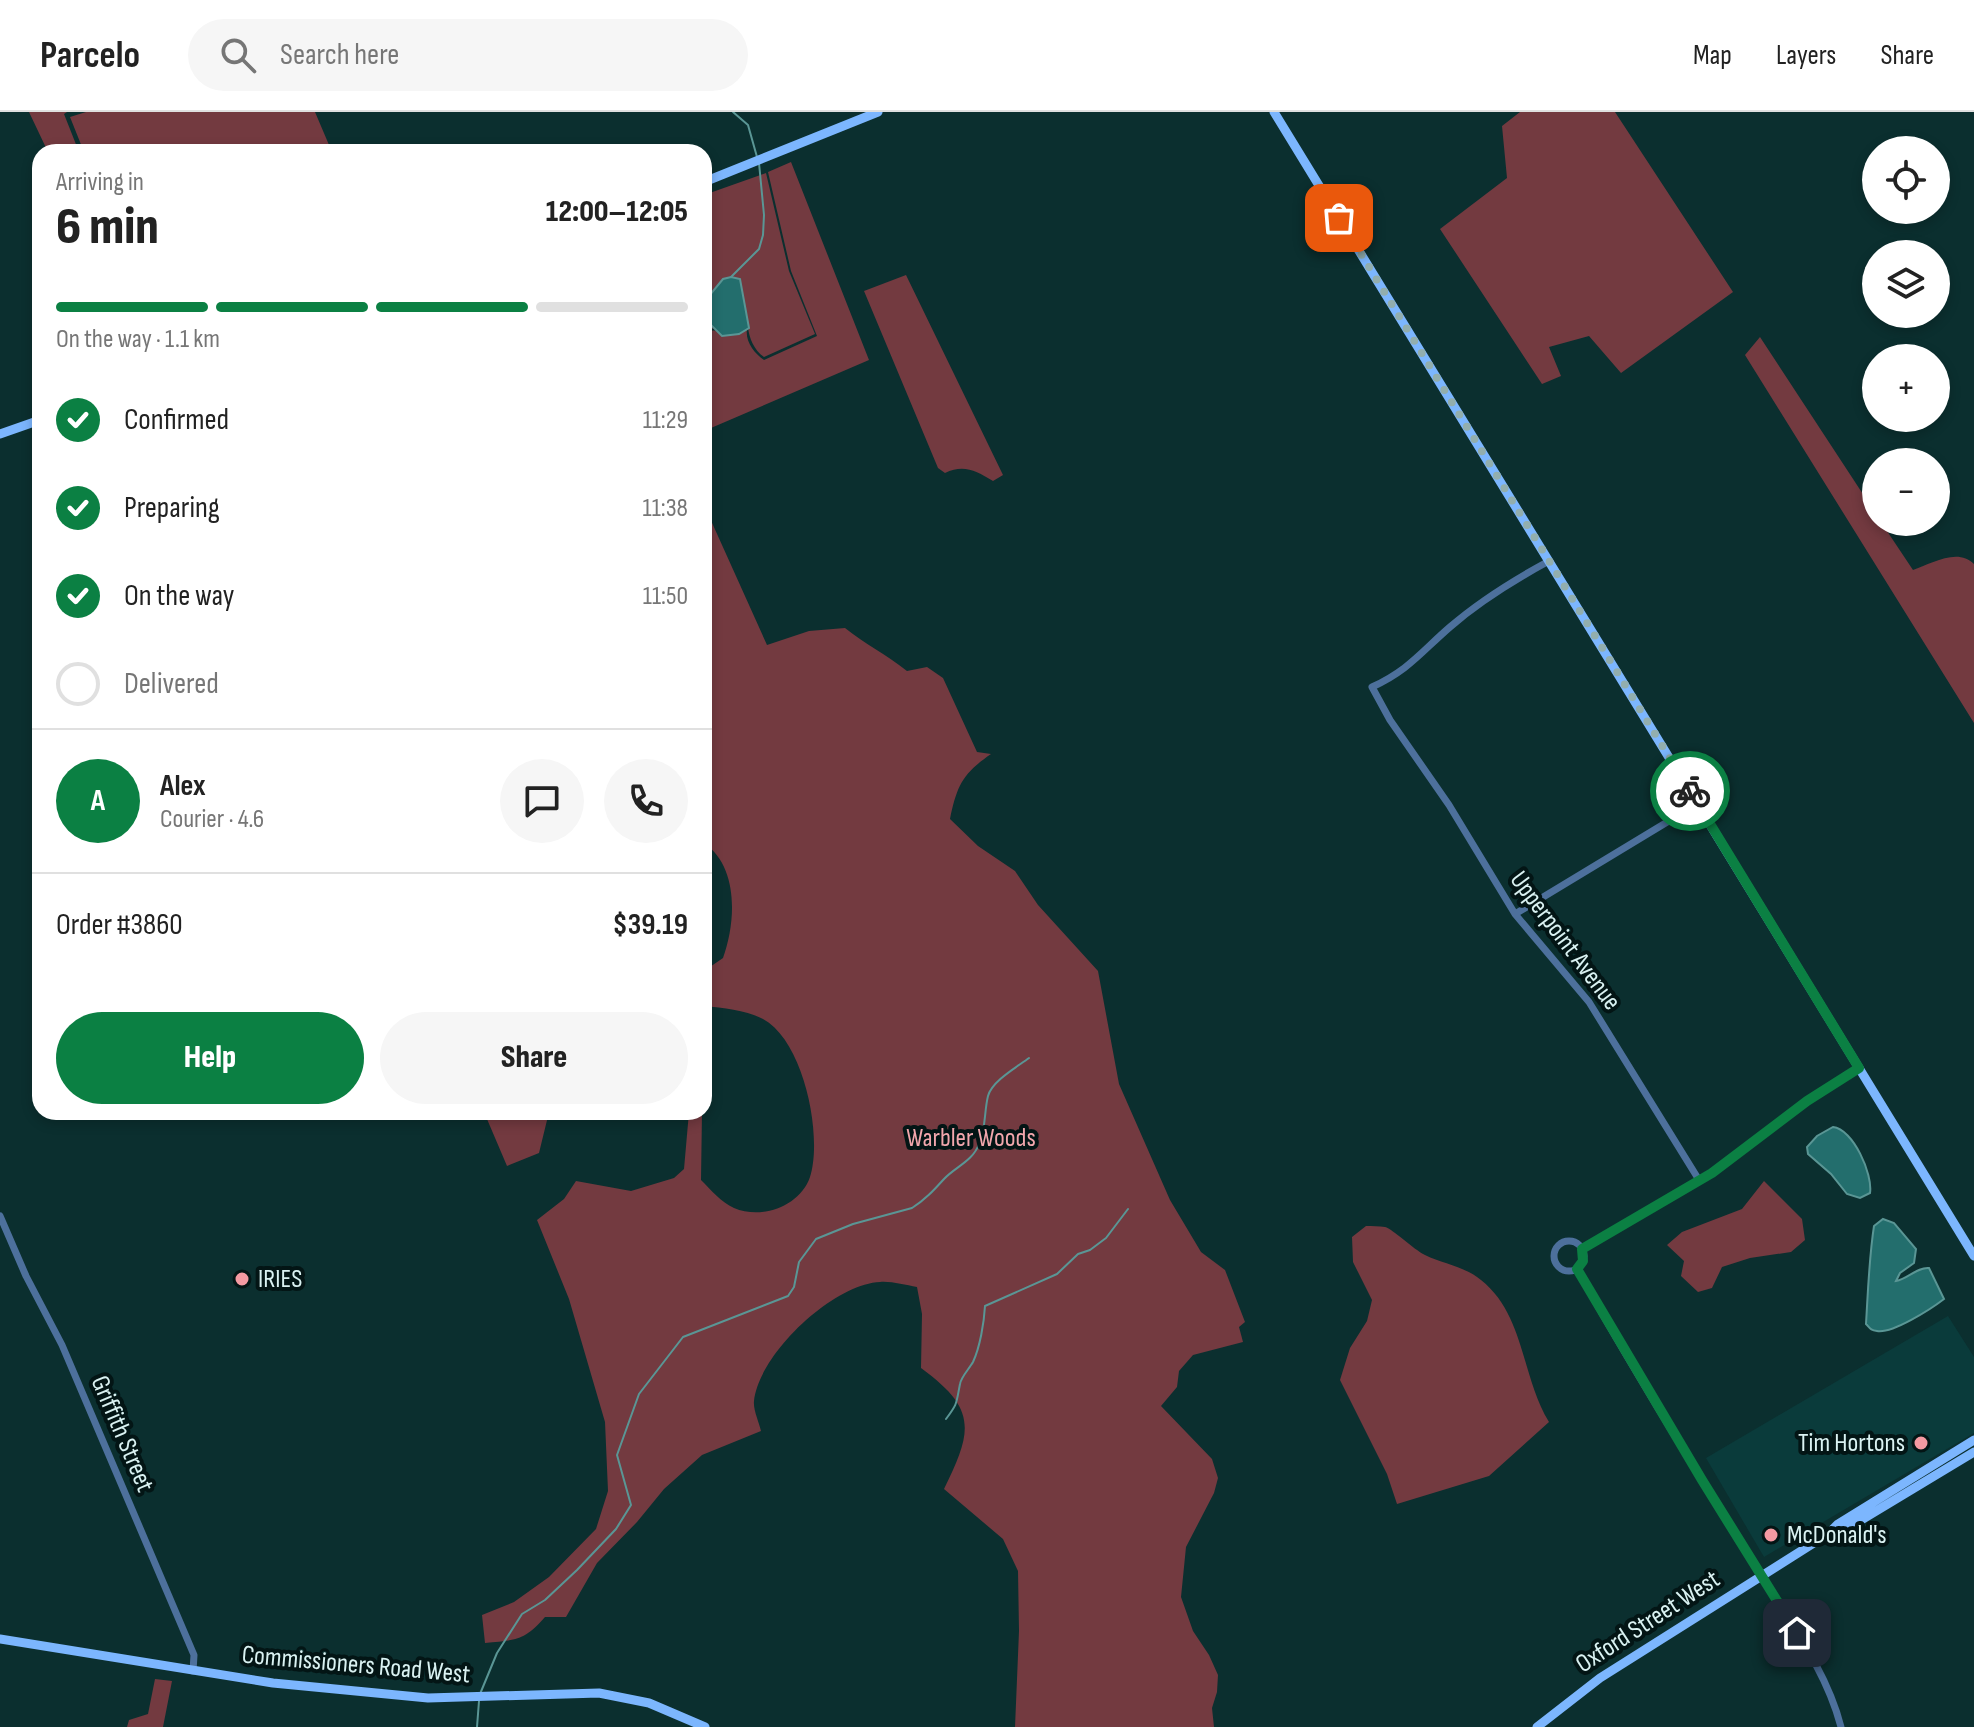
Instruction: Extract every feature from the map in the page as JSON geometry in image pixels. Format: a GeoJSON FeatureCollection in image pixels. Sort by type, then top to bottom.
{"type":"FeatureCollection","features":[{"type":"Feature","properties":{"kind":"main road"},"geometry":{"type":"LineString","coordinates":[[712,179],[878,112]]}},
{"type":"Feature","properties":{"kind":"main road"},"geometry":{"type":"LineString","coordinates":[[1274,112],[1974,1256]]}},
{"type":"Feature","properties":{"kind":"main road"},"geometry":{"type":"LineString","coordinates":[[0,434],[32,423]]}},
{"type":"Feature","properties":{"kind":"main road","name":"Oxford Street West"},"geometry":{"type":"LineString","coordinates":[[1537,1727],[1600,1678],[1974,1440]]}},
{"type":"Feature","properties":{"kind":"main road","name":"Oxford Street West"},"geometry":{"type":"LineString","coordinates":[[1828,1534],[1843,1531],[1974,1452]]}},
{"type":"Feature","properties":{"kind":"main road","name":"Commissioners Road West"},"geometry":{"type":"LineString","coordinates":[[0,1639],[273,1683],[428,1698],[599,1693],[649,1703],[705,1727]]}},
{"type":"Feature","properties":{"kind":"street","name":"Upperpoint Avenue"},"geometry":{"type":"LineString","coordinates":[[1549,561],[1495,591],[1449,628],[1413,664],[1372,687],[1515,914],[1589,1002],[1699,1180]]}},
{"type":"Feature","properties":{"kind":"street"},"geometry":{"type":"LineString","coordinates":[[1515,914],[1697,804]]}},
{"type":"Feature","properties":{"kind":"street"},"geometry":{"type":"LineString","coordinates":[[1582,1249],[1721,1167],[1807,1101],[1859,1068]]}},
{"type":"Feature","properties":{"kind":"street","name":"Griffith Street"},"geometry":{"type":"LineString","coordinates":[[0,1216],[26,1276],[62,1345],[194,1655],[193,1671]]}},
{"type":"Feature","properties":{"kind":"street"},"geometry":{"type":"LineString","coordinates":[[1568,1242],[1582,1249],[1583,1261],[1577,1269],[1567,1271],[1556,1264],[1555,1254],[1561,1244],[1568,1242]]}},
{"type":"Feature","properties":{"kind":"street"},"geometry":{"type":"LineString","coordinates":[[1577,1269],[1826,1684],[1841,1727]]}},
{"type":"Feature","properties":{"kind":"shaded area"},"geometry":{"type":"Polygon","coordinates":[[[723,279],[740,279],[749,328],[739,334],[722,336],[712,326],[712,292],[723,279]]]}},
{"type":"Feature","properties":{"kind":"shaded area"},"geometry":{"type":"Polygon","coordinates":[[[1833,1127],[1848,1135],[1865,1164],[1870,1193],[1860,1198],[1847,1194],[1831,1174],[1808,1154],[1807,1147],[1817,1136],[1833,1127]]]}},
{"type":"Feature","properties":{"kind":"shaded area"},"geometry":{"type":"Polygon","coordinates":[[[1883,1219],[1894,1223],[1916,1249],[1914,1263],[1900,1273],[1896,1281],[1929,1268],[1944,1299],[1901,1325],[1877,1331],[1866,1324],[1874,1226],[1883,1219]]]}},
{"type":"Feature","properties":{"kind":"shaded area"},"geometry":{"type":"Polygon","coordinates":[[[1948,1316],[1974,1357],[1974,1433],[1764,1557],[1706,1458],[1948,1316]]]}},
{"type":"Feature","properties":{"kind":"green space"},"geometry":{"type":"Polygon","coordinates":[[[29,112],[67,112],[64,114],[76,144],[44,144],[29,112]]]}},
{"type":"Feature","properties":{"kind":"green space"},"geometry":{"type":"Polygon","coordinates":[[[86,112],[315,112],[329,144],[81,144],[70,117],[86,112]]]}},
{"type":"Feature","properties":{"kind":"green space"},"geometry":{"type":"Polygon","coordinates":[[[1520,112],[1615,112],[1733,292],[1621,373],[1589,336],[1549,347],[1561,376],[1542,384],[1440,229],[1507,178],[1502,126],[1520,112]]]}},
{"type":"Feature","properties":{"kind":"green space"},"geometry":{"type":"Polygon","coordinates":[[[791,162],[869,360],[712,428],[712,331],[747,329],[751,346],[764,360],[817,336],[791,271],[768,172],[791,162]]]}},
{"type":"Feature","properties":{"kind":"green space"},"geometry":{"type":"Polygon","coordinates":[[[766,173],[789,271],[815,334],[764,357],[753,344],[748,327],[712,329],[712,192],[766,173]]]}},
{"type":"Feature","properties":{"kind":"green space"},"geometry":{"type":"Polygon","coordinates":[[[906,275],[1003,475],[993,481],[970,470],[958,469],[945,473],[938,468],[864,291],[906,275]]]}},
{"type":"Feature","properties":{"kind":"green space"},"geometry":{"type":"Polygon","coordinates":[[[1760,337],[1862,493],[1862,536],[1890,536],[1913,570],[1952,557],[1967,559],[1974,564],[1974,723],[1745,355],[1760,337]]]}},
{"type":"Feature","properties":{"kind":"green space","name":"Warbler Woods"},"geometry":{"type":"Polygon","coordinates":[[[712,523],[767,645],[809,631],[845,628],[907,671],[927,667],[943,678],[977,752],[991,754],[973,768],[962,782],[950,819],[978,846],[1015,871],[1038,905],[1098,971],[1119,1084],[1170,1200],[1201,1252],[1225,1270],[1245,1322],[1239,1327],[1243,1342],[1193,1355],[1179,1371],[1177,1387],[1161,1406],[1212,1459],[1218,1478],[1214,1493],[1186,1547],[1181,1597],[1193,1631],[1218,1675],[1212,1708],[1214,1727],[1015,1727],[1018,1571],[1003,1539],[944,1489],[961,1451],[964,1422],[961,1409],[952,1396],[921,1368],[922,1314],[917,1287],[889,1282],[861,1286],[841,1295],[801,1325],[769,1363],[759,1382],[754,1405],[761,1431],[702,1455],[664,1489],[597,1563],[566,1617],[545,1617],[519,1638],[485,1643],[482,1615],[514,1602],[549,1577],[596,1529],[608,1491],[605,1422],[569,1299],[537,1220],[564,1199],[576,1181],[631,1191],[674,1178],[684,1169],[688,1120],[702,1120],[701,1180],[716,1196],[734,1208],[756,1212],[779,1208],[798,1196],[810,1177],[814,1138],[812,1115],[807,1091],[789,1047],[777,1030],[763,1019],[742,1011],[712,1007],[712,966],[723,958],[732,912],[729,880],[712,850],[712,523]]]}},
{"type":"Feature","properties":{"kind":"green space"},"geometry":{"type":"Polygon","coordinates":[[[487,1120],[547,1120],[539,1153],[507,1166],[487,1120]]]}},
{"type":"Feature","properties":{"kind":"green space"},"geometry":{"type":"Polygon","coordinates":[[[1764,1181],[1802,1219],[1805,1240],[1791,1252],[1750,1258],[1722,1267],[1712,1288],[1698,1292],[1681,1276],[1684,1261],[1667,1245],[1682,1232],[1742,1209],[1764,1181]]]}},
{"type":"Feature","properties":{"kind":"green space"},"geometry":{"type":"Polygon","coordinates":[[[1366,1226],[1389,1229],[1425,1255],[1474,1275],[1495,1294],[1514,1328],[1549,1422],[1489,1476],[1397,1504],[1387,1474],[1340,1380],[1350,1348],[1367,1321],[1372,1300],[1353,1262],[1352,1237],[1366,1226]]]}},
{"type":"Feature","properties":{"kind":"green space"},"geometry":{"type":"Polygon","coordinates":[[[155,1679],[172,1681],[163,1727],[127,1727],[129,1720],[148,1714],[155,1679]]]}},
{"type":"Feature","properties":{"kind":"waterway"},"geometry":{"type":"LineString","coordinates":[[733,112],[748,125],[757,157]]}},
{"type":"Feature","properties":{"kind":"waterway"},"geometry":{"type":"LineString","coordinates":[[731,277],[759,249],[763,235],[759,163]]}},
{"type":"Feature","properties":{"kind":"waterway"},"geometry":{"type":"LineString","coordinates":[[480,1694],[497,1653],[522,1614],[545,1600],[577,1570],[616,1529],[631,1505],[617,1455],[639,1394],[683,1337],[788,1296],[794,1287],[799,1262],[816,1239],[853,1224],[912,1208],[921,1202],[973,1155],[981,1138],[990,1090],[1029,1058]]}},
{"type":"Feature","properties":{"kind":"waterway"},"geometry":{"type":"LineString","coordinates":[[946,1419],[956,1403],[962,1379],[973,1362],[985,1306],[1057,1274],[1078,1254],[1090,1250],[1106,1238],[1128,1209]]}},
{"type":"Feature","properties":{"kind":"waterway"},"geometry":{"type":"LineString","coordinates":[[477,1727],[479,1701]]}},
{"type":"Feature","properties":{"kind":"way so far"},"geometry":{"type":"LineString","coordinates":[[1339,218],[1690,791]]}},
{"type":"Feature","properties":{"kind":"place","name":"IRIES"},"geometry":{"type":"Point","coordinates":[242,1279]}},
{"type":"Feature","properties":{"kind":"place","name":"Tim Hortons"},"geometry":{"type":"Point","coordinates":[1921,1443]}},
{"type":"Feature","properties":{"kind":"place","name":"McDonald's"},"geometry":{"type":"Point","coordinates":[1771,1535]}},
{"type":"Feature","properties":{"kind":"route"},"geometry":{"type":"LineString","coordinates":[[1690,791],[1859,1068],[1807,1101],[1712,1173],[1582,1249],[1584,1257],[1577,1269],[1661,1413],[1797,1633]]}}]}
